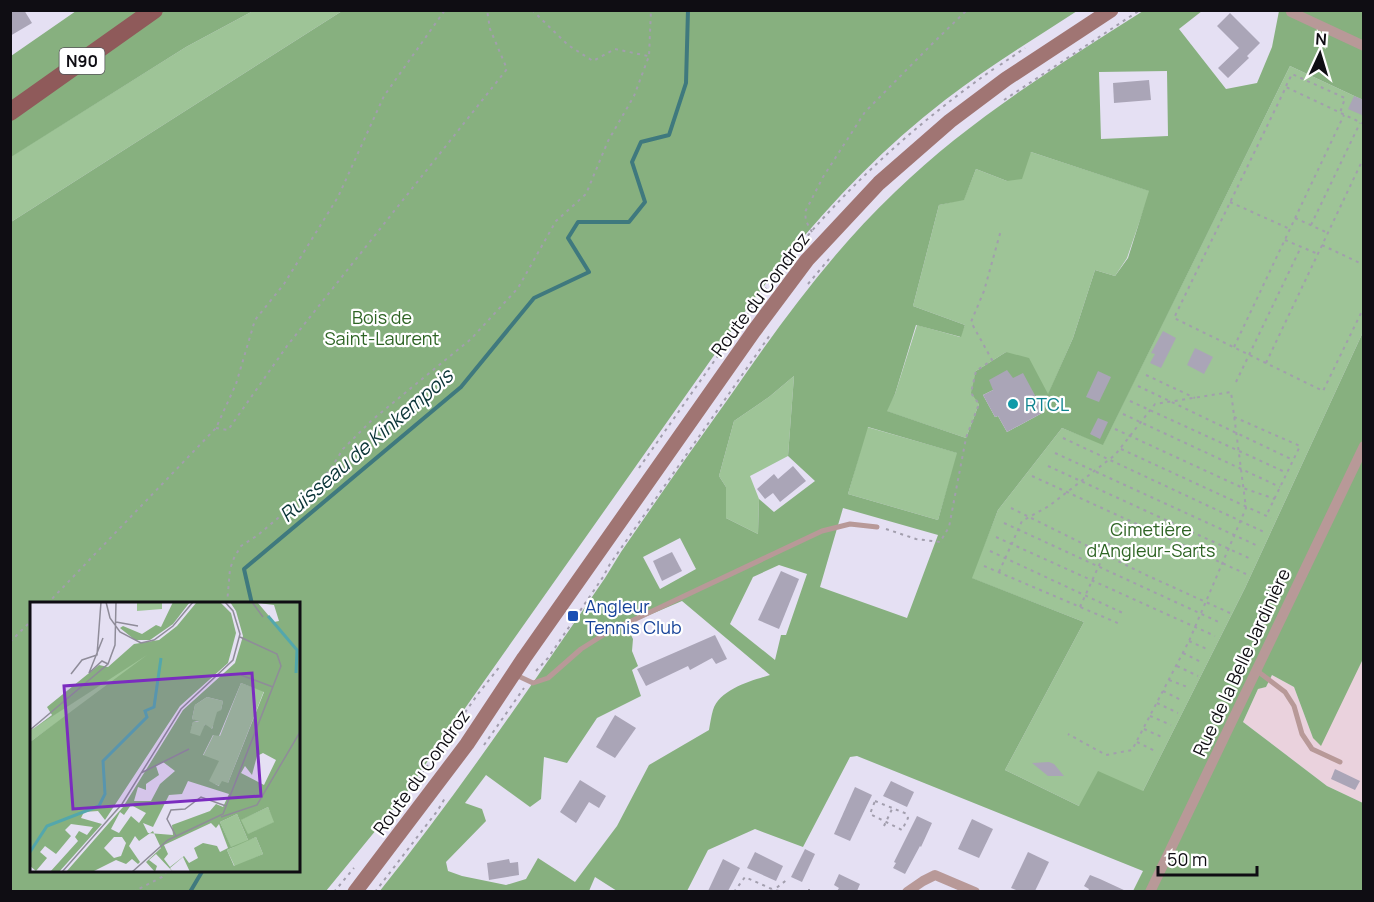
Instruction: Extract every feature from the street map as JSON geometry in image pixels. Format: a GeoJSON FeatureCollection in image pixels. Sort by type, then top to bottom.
{"type":"FeatureCollection","features":[{"type":"Feature","properties":{"kind":"main road","name":"N90"},"geometry":{"type":"LineString","coordinates":[[10,112],[154,10]]}},
{"type":"Feature","properties":{"kind":"main road","name":"Route du Condroz"},"geometry":{"type":"LineString","coordinates":[[355,891],[422,806],[754,331],[823,242],[879,183],[950,121],[1006,79],[1111,10]]}},
{"type":"Feature","properties":{"kind":"street"},"geometry":{"type":"LineString","coordinates":[[1291,12],[1364,46]]}},
{"type":"Feature","properties":{"kind":"street","name":"Rue de la Belle Jardinière"},"geometry":{"type":"LineString","coordinates":[[1150,891],[1364,447]]}},
{"type":"Feature","properties":{"kind":"street"},"geometry":{"type":"LineString","coordinates":[[907,891],[935,875],[975,891]]}},
{"type":"Feature","properties":{"kind":"lane"},"geometry":{"type":"LineString","coordinates":[[515,674],[533,683],[548,678],[581,649],[608,632],[744,567],[831,528],[850,524],[877,526]]}},
{"type":"Feature","properties":{"kind":"lane"},"geometry":{"type":"LineString","coordinates":[[1256,670],[1285,692],[1294,706],[1302,734],[1312,749],[1340,762]]}},
{"type":"Feature","properties":{"kind":"path"},"geometry":{"type":"LineString","coordinates":[[48,602],[216,428],[236,384],[255,320],[284,284],[338,197],[384,96],[445,10]]}},
{"type":"Feature","properties":{"kind":"path"},"geometry":{"type":"LineString","coordinates":[[216,428],[228,430],[287,346],[507,69],[490,28],[487,10]]}},
{"type":"Feature","properties":{"kind":"path"},"geometry":{"type":"LineString","coordinates":[[532,10],[568,45],[593,61],[615,49],[648,56]]}},
{"type":"Feature","properties":{"kind":"path"},"geometry":{"type":"LineString","coordinates":[[227,602],[230,569],[241,546],[258,535],[317,485],[343,449],[372,420],[471,339],[518,288],[556,221],[585,194],[608,141],[634,96],[648,56],[651,10]]}},
{"type":"Feature","properties":{"kind":"path"},"geometry":{"type":"LineString","coordinates":[[823,242],[806,221],[805,212],[823,177],[865,112],[967,10]]}},
{"type":"Feature","properties":{"kind":"path"},"geometry":{"type":"LineString","coordinates":[[999,103],[1140,10]]}},
{"type":"Feature","properties":{"kind":"path"},"geometry":{"type":"LineString","coordinates":[[1340,113],[1345,98],[1292,74],[1174,318],[1323,391],[1364,307]]}},
{"type":"Feature","properties":{"kind":"path"},"geometry":{"type":"LineString","coordinates":[[1286,87],[1362,123],[1311,225]]}},
{"type":"Feature","properties":{"kind":"path"},"geometry":{"type":"LineString","coordinates":[[1234,347],[1344,115]]}},
{"type":"Feature","properties":{"kind":"path"},"geometry":{"type":"LineString","coordinates":[[1266,363],[1364,157]]}},
{"type":"Feature","properties":{"kind":"path"},"geometry":{"type":"LineString","coordinates":[[1230,202],[1290,229]]}},
{"type":"Feature","properties":{"kind":"path"},"geometry":{"type":"LineString","coordinates":[[1295,218],[1328,233]]}},
{"type":"Feature","properties":{"kind":"path"},"geometry":{"type":"LineString","coordinates":[[877,526],[916,539],[940,542],[948,527],[966,438],[979,404],[971,393],[976,370],[992,360],[971,322],[984,291],[1001,230]]}},
{"type":"Feature","properties":{"kind":"path"},"geometry":{"type":"LineString","coordinates":[[1285,240],[1318,254]]}},
{"type":"Feature","properties":{"kind":"path"},"geometry":{"type":"LineString","coordinates":[[1322,245],[1364,265]]}},
{"type":"Feature","properties":{"kind":"path"},"geometry":{"type":"LineString","coordinates":[[1236,382],[1301,247]]}},
{"type":"Feature","properties":{"kind":"path"},"geometry":{"type":"LineString","coordinates":[[808,284],[829,259]]}},
{"type":"Feature","properties":{"kind":"path"},"geometry":{"type":"LineString","coordinates":[[543,661],[548,658],[603,577],[609,564],[773,331]]}},
{"type":"Feature","properties":{"kind":"path"},"geometry":{"type":"LineString","coordinates":[[1146,375],[1195,398]]}},
{"type":"Feature","properties":{"kind":"path"},"geometry":{"type":"LineString","coordinates":[[1138,386],[1293,460]]}},
{"type":"Feature","properties":{"kind":"path"},"geometry":{"type":"LineString","coordinates":[[999,572],[1022,521],[1049,506],[1109,459],[1155,404],[1231,392],[1246,508],[1190,641],[1132,750],[1106,755],[1068,734]]}},
{"type":"Feature","properties":{"kind":"path"},"geometry":{"type":"LineString","coordinates":[[1130,401],[1287,474]]}},
{"type":"Feature","properties":{"kind":"path"},"geometry":{"type":"LineString","coordinates":[[1123,414],[1280,487]]}},
{"type":"Feature","properties":{"kind":"path"},"geometry":{"type":"LineString","coordinates":[[1234,417],[1300,446],[1266,516]]}},
{"type":"Feature","properties":{"kind":"path"},"geometry":{"type":"LineString","coordinates":[[1115,429],[1243,488],[1275,499]]}},
{"type":"Feature","properties":{"kind":"path"},"geometry":{"type":"LineString","coordinates":[[1063,438],[1264,532]]}},
{"type":"Feature","properties":{"kind":"path"},"geometry":{"type":"LineString","coordinates":[[1120,448],[1271,518]]}},
{"type":"Feature","properties":{"kind":"path"},"geometry":{"type":"LineString","coordinates":[[1055,453],[1258,546]]}},
{"type":"Feature","properties":{"kind":"path"},"geometry":{"type":"LineString","coordinates":[[1048,466],[1251,559]]}},
{"type":"Feature","properties":{"kind":"path"},"geometry":{"type":"LineString","coordinates":[[1032,476],[1246,574]]}},
{"type":"Feature","properties":{"kind":"path"},"geometry":{"type":"LineString","coordinates":[[1011,508],[1230,613]]}},
{"type":"Feature","properties":{"kind":"path"},"geometry":{"type":"LineString","coordinates":[[1005,523],[1221,623]]}},
{"type":"Feature","properties":{"kind":"path"},"geometry":{"type":"LineString","coordinates":[[996,537],[1215,636]]}},
{"type":"Feature","properties":{"kind":"path"},"geometry":{"type":"LineString","coordinates":[[1080,607],[1112,537]]}},
{"type":"Feature","properties":{"kind":"path"},"geometry":{"type":"LineString","coordinates":[[990,551],[1125,614]]}},
{"type":"Feature","properties":{"kind":"path"},"geometry":{"type":"LineString","coordinates":[[984,566],[1120,624]]}},
{"type":"Feature","properties":{"kind":"path"},"geometry":{"type":"LineString","coordinates":[[10,642],[30,622]]}},
{"type":"Feature","properties":{"kind":"path"},"geometry":{"type":"LineString","coordinates":[[1190,641],[1209,650]]}},
{"type":"Feature","properties":{"kind":"path"},"geometry":{"type":"LineString","coordinates":[[1184,653],[1203,663]]}},
{"type":"Feature","properties":{"kind":"path"},"geometry":{"type":"LineString","coordinates":[[420,779],[471,703],[501,665]]}},
{"type":"Feature","properties":{"kind":"path"},"geometry":{"type":"LineString","coordinates":[[1177,666],[1198,676]]}},
{"type":"Feature","properties":{"kind":"path"},"geometry":{"type":"LineString","coordinates":[[1169,680],[1191,688]]}},
{"type":"Feature","properties":{"kind":"path"},"geometry":{"type":"LineString","coordinates":[[1163,691],[1183,701]]}},
{"type":"Feature","properties":{"kind":"path"},"geometry":{"type":"LineString","coordinates":[[1157,704],[1178,713]]}},
{"type":"Feature","properties":{"kind":"path"},"geometry":{"type":"LineString","coordinates":[[1150,716],[1171,726]]}},
{"type":"Feature","properties":{"kind":"path"},"geometry":{"type":"LineString","coordinates":[[1144,729],[1164,738]]}},
{"type":"Feature","properties":{"kind":"path"},"geometry":{"type":"LineString","coordinates":[[1137,742],[1156,752]]}},
{"type":"Feature","properties":{"kind":"path"},"geometry":{"type":"LineString","coordinates":[[875,801],[892,807],[907,814],[902,830],[870,814],[875,801]]}},
{"type":"Feature","properties":{"kind":"path"},"geometry":{"type":"LineString","coordinates":[[884,826],[892,807]]}},
{"type":"Feature","properties":{"kind":"path"},"geometry":{"type":"LineString","coordinates":[[375,891],[438,810]]}},
{"type":"Feature","properties":{"kind":"path"},"geometry":{"type":"LineString","coordinates":[[133,891],[162,877],[166,872]]}},
{"type":"Feature","properties":{"kind":"path"},"geometry":{"type":"LineString","coordinates":[[734,891],[745,877],[772,890],[784,891]]}},
{"type":"Feature","properties":{"kind":"path"},"geometry":{"type":"LineString","coordinates":[[772,890],[788,879]]}},
{"type":"Feature","properties":{"kind":"shaded area"},"geometry":{"type":"Polygon","coordinates":[[[1363,608],[1363,803],[1327,786],[1243,722],[1258,689],[1266,687],[1272,675],[1294,687],[1313,738],[1362,661],[1363,608]]]}},
{"type":"Feature","properties":{"kind":"green space"},"geometry":{"type":"Polygon","coordinates":[[[76,11],[253,11],[186,47],[11,157],[11,56],[76,11]]]}},
{"type":"Feature","properties":{"kind":"green space"},"geometry":{"type":"Polygon","coordinates":[[[253,11],[342,11],[11,222],[10,157],[186,47],[253,11]]]}},
{"type":"Feature","properties":{"kind":"green space","name":"Bois de Saint-Laurent"},"geometry":{"type":"Polygon","coordinates":[[[342,11],[1077,11],[1010,54],[917,122],[865,170],[817,221],[751,303],[413,785],[326,891],[11,891],[11,222],[342,11]]]}},
{"type":"Feature","properties":{"kind":"green space"},"geometry":{"type":"Polygon","coordinates":[[[1143,11],[1202,11],[1179,29],[1226,89],[1257,83],[1272,47],[1279,11],[1363,11],[1363,100],[1290,66],[1103,445],[1062,428],[998,510],[972,578],[1084,622],[1005,770],[1079,806],[1098,771],[1143,791],[1245,588],[1363,332],[1362,661],[1321,746],[1313,738],[1294,687],[1272,675],[1266,687],[1258,689],[1243,722],[1327,786],[1363,803],[1363,891],[1133,891],[1143,871],[857,756],[850,757],[803,847],[755,829],[708,850],[687,891],[617,891],[595,877],[589,891],[379,892],[495,737],[770,339],[829,263],[895,192],[953,141],[1046,73],[1143,11]],[[1167,71],[1099,72],[1101,139],[1168,136],[1167,71]],[[1031,152],[1022,179],[1007,181],[976,169],[964,200],[939,205],[913,306],[965,325],[961,337],[916,325],[895,394],[887,411],[966,438],[979,404],[971,393],[976,371],[1006,352],[1029,358],[1048,394],[1073,338],[1095,270],[1115,276],[1128,258],[1149,191],[1031,152]],[[794,376],[769,397],[734,421],[719,476],[726,487],[726,518],[758,534],[759,499],[774,512],[815,481],[788,456],[794,376]],[[1013,378],[993,386],[993,390],[983,395],[995,417],[998,416],[1007,432],[1044,412],[1013,378]],[[868,427],[848,494],[938,520],[957,453],[868,427]],[[843,508],[820,587],[907,618],[938,535],[843,508]],[[680,538],[643,557],[660,589],[696,569],[680,538]],[[779,565],[753,577],[730,624],[775,660],[781,635],[786,635],[807,574],[779,565]],[[682,601],[626,625],[633,639],[632,651],[638,666],[632,670],[641,696],[597,718],[567,763],[544,757],[541,799],[530,807],[486,775],[465,803],[482,809],[486,821],[446,862],[448,871],[506,885],[526,879],[538,858],[575,882],[617,826],[649,765],[709,730],[713,710],[729,691],[770,675],[682,601]]]}},
{"type":"Feature","properties":{"kind":"green space","name":"Cimetière d'Angleur-Sarts"},"geometry":{"type":"Polygon","coordinates":[[[1290,66],[1363,100],[1363,332],[1245,588],[1143,791],[1079,806],[1005,770],[1084,622],[971,578],[998,510],[1062,428],[1103,444],[1290,66]]]}},
{"type":"Feature","properties":{"kind":"green space"},"geometry":{"type":"Polygon","coordinates":[[[1031,152],[1150,191],[1127,258],[1115,276],[1095,270],[1073,338],[1048,395],[1006,352],[976,371],[979,404],[966,438],[886,411],[895,394],[917,325],[960,337],[965,325],[913,306],[939,205],[964,199],[976,169],[1007,181],[1031,152]]]}},
{"type":"Feature","properties":{"kind":"green space"},"geometry":{"type":"Polygon","coordinates":[[[794,376],[788,456],[750,476],[759,499],[758,534],[726,518],[726,487],[719,476],[734,421],[769,397],[794,376]]]}},
{"type":"Feature","properties":{"kind":"green space"},"geometry":{"type":"Polygon","coordinates":[[[867,427],[958,453],[938,520],[848,494],[867,427]]]}},
{"type":"Feature","properties":{"kind":"building"},"geometry":{"type":"Polygon","coordinates":[[[10,10],[24,10],[32,23],[10,36],[10,10]]]}},
{"type":"Feature","properties":{"kind":"building"},"geometry":{"type":"Polygon","coordinates":[[[1230,13],[1260,43],[1247,56],[1249,58],[1228,78],[1218,68],[1239,48],[1217,26],[1230,13]]]}},
{"type":"Feature","properties":{"kind":"building"},"geometry":{"type":"Polygon","coordinates":[[[1149,80],[1151,100],[1114,103],[1113,83],[1149,80]]]}},
{"type":"Feature","properties":{"kind":"building"},"geometry":{"type":"Polygon","coordinates":[[[1354,96],[1364,100],[1364,116],[1348,109],[1354,96]]]}},
{"type":"Feature","properties":{"kind":"building"},"geometry":{"type":"Polygon","coordinates":[[[1163,331],[1176,338],[1161,368],[1150,363],[1155,354],[1151,353],[1163,331]]]}},
{"type":"Feature","properties":{"kind":"building"},"geometry":{"type":"Polygon","coordinates":[[[1195,348],[1213,357],[1204,374],[1187,365],[1195,348]]]}},
{"type":"Feature","properties":{"kind":"building","name":"RTCL"},"geometry":{"type":"Polygon","coordinates":[[[1007,370],[1013,378],[1023,373],[1044,412],[1007,432],[998,416],[995,417],[983,395],[993,390],[989,380],[1007,370]]]}},
{"type":"Feature","properties":{"kind":"building"},"geometry":{"type":"Polygon","coordinates":[[[1098,371],[1111,377],[1099,402],[1086,397],[1098,371]]]}},
{"type":"Feature","properties":{"kind":"building"},"geometry":{"type":"Polygon","coordinates":[[[1098,418],[1108,422],[1100,439],[1090,434],[1098,418]]]}},
{"type":"Feature","properties":{"kind":"building"},"geometry":{"type":"Polygon","coordinates":[[[793,466],[806,481],[780,502],[773,493],[765,499],[757,489],[774,474],[778,479],[793,466]]]}},
{"type":"Feature","properties":{"kind":"building"},"geometry":{"type":"Polygon","coordinates":[[[672,552],[682,571],[662,581],[653,561],[672,552]]]}},
{"type":"Feature","properties":{"kind":"building"},"geometry":{"type":"Polygon","coordinates":[[[781,571],[799,579],[779,629],[758,620],[781,571]]]}},
{"type":"Feature","properties":{"kind":"building"},"geometry":{"type":"Polygon","coordinates":[[[715,635],[727,659],[716,664],[712,658],[690,670],[688,666],[646,686],[637,669],[715,635]]]}},
{"type":"Feature","properties":{"kind":"building"},"geometry":{"type":"Polygon","coordinates":[[[615,715],[636,728],[615,758],[596,747],[615,715]]]}},
{"type":"Feature","properties":{"kind":"building"},"geometry":{"type":"Polygon","coordinates":[[[1032,763],[1054,764],[1064,776],[1048,776],[1032,763]]]}},
{"type":"Feature","properties":{"kind":"building"},"geometry":{"type":"Polygon","coordinates":[[[1335,769],[1360,781],[1355,790],[1331,779],[1335,769]]]}},
{"type":"Feature","properties":{"kind":"building"},"geometry":{"type":"Polygon","coordinates":[[[580,780],[606,796],[599,808],[589,802],[576,823],[560,812],[580,780]]]}},
{"type":"Feature","properties":{"kind":"building"},"geometry":{"type":"Polygon","coordinates":[[[891,781],[914,792],[907,807],[883,796],[891,781]]]}},
{"type":"Feature","properties":{"kind":"building"},"geometry":{"type":"Polygon","coordinates":[[[855,787],[872,795],[850,841],[834,834],[855,787]]]}},
{"type":"Feature","properties":{"kind":"building"},"geometry":{"type":"Polygon","coordinates":[[[917,816],[932,823],[905,874],[893,868],[896,863],[894,862],[917,816]]]}},
{"type":"Feature","properties":{"kind":"building"},"geometry":{"type":"Polygon","coordinates":[[[972,819],[993,829],[979,858],[958,849],[972,819]]]}},
{"type":"Feature","properties":{"kind":"building"},"geometry":{"type":"Polygon","coordinates":[[[805,849],[815,854],[802,882],[791,877],[805,849]]]}},
{"type":"Feature","properties":{"kind":"building"},"geometry":{"type":"Polygon","coordinates":[[[755,852],[783,866],[776,881],[747,868],[755,852]]]}},
{"type":"Feature","properties":{"kind":"building"},"geometry":{"type":"Polygon","coordinates":[[[1028,852],[1049,862],[1035,891],[1019,891],[1011,888],[1028,852]]]}},
{"type":"Feature","properties":{"kind":"building"},"geometry":{"type":"Polygon","coordinates":[[[509,859],[510,863],[518,862],[519,875],[489,880],[487,863],[509,859]]]}},
{"type":"Feature","properties":{"kind":"building"},"geometry":{"type":"Polygon","coordinates":[[[723,859],[740,868],[728,891],[708,891],[723,859]]]}},
{"type":"Feature","properties":{"kind":"building"},"geometry":{"type":"Polygon","coordinates":[[[839,874],[860,884],[857,891],[837,891],[839,888],[834,885],[839,874]]]}},
{"type":"Feature","properties":{"kind":"building"},"geometry":{"type":"Polygon","coordinates":[[[1090,875],[1126,891],[1088,891],[1089,889],[1084,886],[1090,875]]]}},
{"type":"Feature","properties":{"kind":"waterway","name":"Ruisseau de Kinkempois"},"geometry":{"type":"LineString","coordinates":[[252,602],[244,569],[461,387],[534,298],[589,272],[568,238],[578,222],[629,222],[645,202],[632,162],[641,142],[669,135],[686,83],[688,10]]}},
{"type":"Feature","properties":{"kind":"waterway","name":"Ruisseau de Kinkempois"},"geometry":{"type":"LineString","coordinates":[[190,892],[202,872]]}},
{"type":"Feature","properties":{"kind":"place","name":"RTCL"},"geometry":{"type":"Point","coordinates":[1013,404]}},
{"type":"Feature","properties":{"kind":"place","name":"Angleur Tennis Club"},"geometry":{"type":"Point","coordinates":[573,616]}}]}
